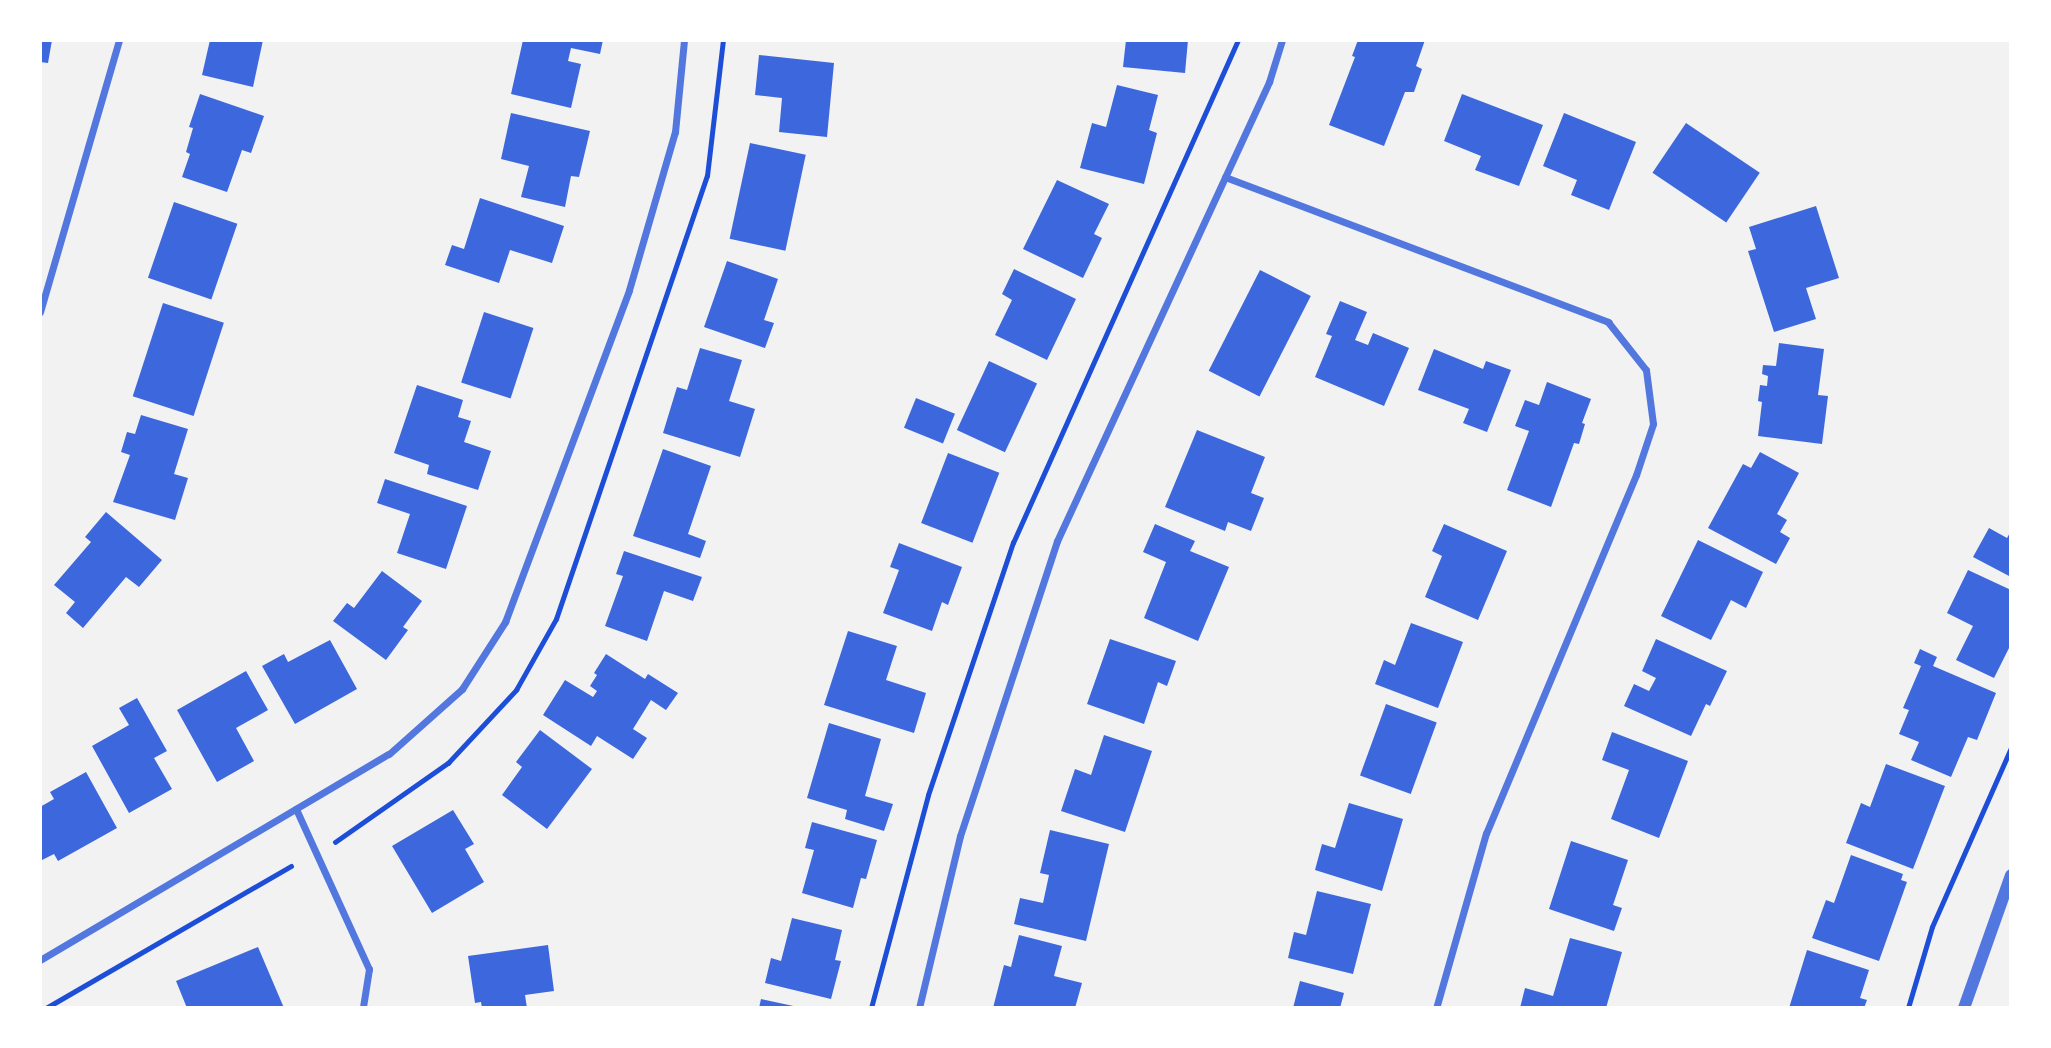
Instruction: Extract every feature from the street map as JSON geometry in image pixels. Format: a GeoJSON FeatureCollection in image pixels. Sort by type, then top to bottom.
{"type":"FeatureCollection","features":[{"type":"Feature","properties":{"kind":"street"},"geometry":{"type":"LineString","coordinates":[[40,312],[119,40]]}},
{"type":"Feature","properties":{"kind":"street"},"geometry":{"type":"LineString","coordinates":[[40,960],[389,754],[461,689],[505,622],[629,290],[675,132],[684,40]]}},
{"type":"Feature","properties":{"kind":"street"},"geometry":{"type":"LineString","coordinates":[[919,1008],[960,836],[1057,541],[1269,82],[1282,40]]}},
{"type":"Feature","properties":{"kind":"street"},"geometry":{"type":"LineString","coordinates":[[1225,177],[1608,322],[1646,370],[1653,424],[1636,475],[1486,833],[1436,1008]]}},
{"type":"Feature","properties":{"kind":"street"},"geometry":{"type":"LineString","coordinates":[[296,810],[369,969],[363,1008]]}},
{"type":"Feature","properties":{"kind":"street"},"geometry":{"type":"LineString","coordinates":[[1964,1008],[2011,875]]}},
{"type":"Feature","properties":{"kind":"path"},"geometry":{"type":"LineString","coordinates":[[871,1008],[928,795],[1013,543],[1238,40]]}},
{"type":"Feature","properties":{"kind":"path"},"geometry":{"type":"LineString","coordinates":[[1908,1008],[1932,927],[2011,748]]}},
{"type":"Feature","properties":{"kind":"path"},"geometry":{"type":"LineString","coordinates":[[46,1008],[291,866]]}},
{"type":"Feature","properties":{"kind":"building"},"geometry":{"type":"Polygon","coordinates":[[[40,40],[52,40],[48,63],[40,62],[40,40]]]}},
{"type":"Feature","properties":{"kind":"building"},"geometry":{"type":"Polygon","coordinates":[[[210,40],[263,40],[253,87],[202,75],[210,40]]]}},
{"type":"Feature","properties":{"kind":"building"},"geometry":{"type":"Polygon","coordinates":[[[523,40],[603,40],[600,54],[571,48],[568,61],[581,64],[571,108],[511,94],[523,40]]]}},
{"type":"Feature","properties":{"kind":"building"},"geometry":{"type":"Polygon","coordinates":[[[1126,40],[1188,40],[1185,73],[1123,67],[1126,40]]]}},
{"type":"Feature","properties":{"kind":"building"},"geometry":{"type":"Polygon","coordinates":[[[1358,40],[1425,40],[1416,66],[1422,69],[1414,92],[1405,92],[1384,146],[1329,125],[1355,57],[1352,56],[1358,40]]]}},
{"type":"Feature","properties":{"kind":"building"},"geometry":{"type":"Polygon","coordinates":[[[759,55],[834,63],[827,137],[779,132],[782,98],[755,95],[759,55]]]}},
{"type":"Feature","properties":{"kind":"building"},"geometry":{"type":"Polygon","coordinates":[[[1117,85],[1158,95],[1149,130],[1157,133],[1144,184],[1080,168],[1092,123],[1106,127],[1117,85]]]}},
{"type":"Feature","properties":{"kind":"building"},"geometry":{"type":"Polygon","coordinates":[[[200,94],[264,116],[251,153],[242,150],[227,192],[182,177],[190,154],[186,152],[193,128],[189,127],[200,94]]]}},
{"type":"Feature","properties":{"kind":"building"},"geometry":{"type":"Polygon","coordinates":[[[1462,94],[1543,125],[1519,186],[1475,170],[1481,156],[1444,141],[1462,94]]]}},
{"type":"Feature","properties":{"kind":"building"},"geometry":{"type":"Polygon","coordinates":[[[511,113],[590,131],[579,177],[571,176],[565,207],[521,197],[529,166],[501,159],[511,113]]]}},
{"type":"Feature","properties":{"kind":"building"},"geometry":{"type":"Polygon","coordinates":[[[1564,113],[1636,142],[1609,210],[1571,195],[1577,180],[1543,166],[1564,113]]]}},
{"type":"Feature","properties":{"kind":"building"},"geometry":{"type":"Polygon","coordinates":[[[1686,123],[1760,173],[1726,223],[1652,173],[1686,123]]]}},
{"type":"Feature","properties":{"kind":"building"},"geometry":{"type":"Polygon","coordinates":[[[750,143],[806,155],[785,251],[730,239],[750,143]]]}},
{"type":"Feature","properties":{"kind":"building"},"geometry":{"type":"Polygon","coordinates":[[[1057,180],[1109,204],[1094,234],[1102,238],[1083,278],[1023,249],[1057,180]]]}},
{"type":"Feature","properties":{"kind":"building"},"geometry":{"type":"Polygon","coordinates":[[[480,198],[564,226],[552,263],[510,250],[499,283],[445,265],[452,245],[464,249],[480,198]]]}},
{"type":"Feature","properties":{"kind":"building"},"geometry":{"type":"Polygon","coordinates":[[[174,202],[237,224],[211,299],[148,278],[174,202]]]}},
{"type":"Feature","properties":{"kind":"building"},"geometry":{"type":"Polygon","coordinates":[[[1816,206],[1839,278],[1806,288],[1816,319],[1774,332],[1748,251],[1756,249],[1749,227],[1816,206]]]}},
{"type":"Feature","properties":{"kind":"building"},"geometry":{"type":"Polygon","coordinates":[[[727,261],[778,279],[764,320],[774,323],[765,348],[704,327],[727,261]]]}},
{"type":"Feature","properties":{"kind":"building"},"geometry":{"type":"Polygon","coordinates":[[[1014,269],[1076,299],[1047,360],[995,335],[1012,300],[1002,294],[1014,269]]]}},
{"type":"Feature","properties":{"kind":"building"},"geometry":{"type":"Polygon","coordinates":[[[1260,270],[1311,296],[1259,397],[1209,371],[1260,270]]]}},
{"type":"Feature","properties":{"kind":"building"},"geometry":{"type":"Polygon","coordinates":[[[1340,301],[1367,312],[1355,340],[1368,345],[1373,333],[1409,348],[1384,406],[1315,377],[1332,336],[1326,334],[1340,301]]]}},
{"type":"Feature","properties":{"kind":"building"},"geometry":{"type":"Polygon","coordinates":[[[163,303],[224,323],[194,416],[133,396],[163,303]]]}},
{"type":"Feature","properties":{"kind":"building"},"geometry":{"type":"Polygon","coordinates":[[[484,312],[533,328],[511,398],[461,382],[484,312]]]}},
{"type":"Feature","properties":{"kind":"building"},"geometry":{"type":"Polygon","coordinates":[[[1779,343],[1824,349],[1818,395],[1828,396],[1822,444],[1758,436],[1762,402],[1758,401],[1760,385],[1767,386],[1768,376],[1762,374],[1763,365],[1776,366],[1779,343]]]}},
{"type":"Feature","properties":{"kind":"building"},"geometry":{"type":"Polygon","coordinates":[[[700,348],[742,360],[729,401],[755,409],[740,457],[663,433],[677,387],[687,390],[700,348]]]}},
{"type":"Feature","properties":{"kind":"building"},"geometry":{"type":"Polygon","coordinates":[[[1434,349],[1483,369],[1486,361],[1511,370],[1487,432],[1463,423],[1469,409],[1418,390],[1434,349]]]}},
{"type":"Feature","properties":{"kind":"building"},"geometry":{"type":"Polygon","coordinates":[[[989,361],[1037,383],[1005,452],[957,430],[989,361]]]}},
{"type":"Feature","properties":{"kind":"building"},"geometry":{"type":"Polygon","coordinates":[[[1547,382],[1591,399],[1582,423],[1585,424],[1579,444],[1574,443],[1551,507],[1507,490],[1529,431],[1515,426],[1525,400],[1539,405],[1547,382]]]}},
{"type":"Feature","properties":{"kind":"building"},"geometry":{"type":"Polygon","coordinates":[[[417,385],[463,400],[458,417],[471,421],[464,442],[491,451],[478,490],[427,474],[429,465],[394,453],[417,385]]]}},
{"type":"Feature","properties":{"kind":"building"},"geometry":{"type":"Polygon","coordinates":[[[916,398],[955,414],[943,443],[904,428],[916,398]]]}},
{"type":"Feature","properties":{"kind":"building"},"geometry":{"type":"Polygon","coordinates":[[[141,415],[188,429],[174,474],[188,478],[175,520],[113,502],[130,455],[121,452],[127,432],[135,434],[141,415]]]}},
{"type":"Feature","properties":{"kind":"building"},"geometry":{"type":"Polygon","coordinates":[[[1197,430],[1265,457],[1251,493],[1264,498],[1251,531],[1228,522],[1225,531],[1165,507],[1197,430]]]}},
{"type":"Feature","properties":{"kind":"building"},"geometry":{"type":"Polygon","coordinates":[[[663,449],[711,466],[688,534],[706,541],[700,558],[633,536],[663,449]]]}},
{"type":"Feature","properties":{"kind":"building"},"geometry":{"type":"Polygon","coordinates":[[[1760,452],[1799,473],[1777,514],[1787,520],[1780,532],[1790,538],[1776,564],[1708,528],[1743,464],[1751,468],[1760,452]]]}},
{"type":"Feature","properties":{"kind":"building"},"geometry":{"type":"Polygon","coordinates":[[[948,453],[999,473],[972,543],[921,523],[948,453]]]}},
{"type":"Feature","properties":{"kind":"building"},"geometry":{"type":"Polygon","coordinates":[[[385,479],[467,506],[446,569],[397,553],[410,514],[377,503],[385,479]]]}},
{"type":"Feature","properties":{"kind":"building"},"geometry":{"type":"Polygon","coordinates":[[[106,512],[162,560],[139,587],[126,577],[83,628],[66,613],[75,602],[54,585],[91,542],[85,537],[106,512]]]}},
{"type":"Feature","properties":{"kind":"building"},"geometry":{"type":"Polygon","coordinates":[[[1155,524],[1195,541],[1190,551],[1229,567],[1198,641],[1144,618],[1166,562],[1143,552],[1155,524]]]}},
{"type":"Feature","properties":{"kind":"building"},"geometry":{"type":"Polygon","coordinates":[[[1444,524],[1507,551],[1478,620],[1425,597],[1442,556],[1432,551],[1444,524]]]}},
{"type":"Feature","properties":{"kind":"building"},"geometry":{"type":"Polygon","coordinates":[[[1989,528],[2007,538],[2011,531],[2011,577],[1973,557],[1989,528]]]}},
{"type":"Feature","properties":{"kind":"building"},"geometry":{"type":"Polygon","coordinates":[[[1698,540],[1763,572],[1746,608],[1731,600],[1711,640],[1661,616],[1698,540]]]}},
{"type":"Feature","properties":{"kind":"building"},"geometry":{"type":"Polygon","coordinates":[[[899,543],[962,567],[948,605],[942,602],[932,631],[883,613],[899,570],[890,567],[899,543]]]}},
{"type":"Feature","properties":{"kind":"building"},"geometry":{"type":"Polygon","coordinates":[[[624,551],[702,577],[693,601],[664,591],[647,641],[605,626],[623,576],[616,574],[624,551]]]}},
{"type":"Feature","properties":{"kind":"building"},"geometry":{"type":"Polygon","coordinates":[[[1968,570],[2011,590],[2011,644],[1994,678],[1956,660],[1973,626],[1947,613],[1968,570]]]}},
{"type":"Feature","properties":{"kind":"building"},"geometry":{"type":"Polygon","coordinates":[[[382,571],[422,601],[403,627],[408,630],[386,660],[333,621],[347,603],[354,608],[382,571]]]}},
{"type":"Feature","properties":{"kind":"building"},"geometry":{"type":"Polygon","coordinates":[[[1411,623],[1463,642],[1438,708],[1375,684],[1384,660],[1395,665],[1411,623]]]}},
{"type":"Feature","properties":{"kind":"building"},"geometry":{"type":"Polygon","coordinates":[[[848,631],[897,646],[886,680],[926,693],[914,733],[824,705],[848,631]]]}},
{"type":"Feature","properties":{"kind":"building"},"geometry":{"type":"Polygon","coordinates":[[[1110,639],[1176,661],[1167,686],[1158,682],[1144,724],[1087,704],[1110,639]]]}},
{"type":"Feature","properties":{"kind":"building"},"geometry":{"type":"Polygon","coordinates":[[[1656,639],[1727,671],[1710,706],[1706,704],[1691,736],[1624,706],[1634,684],[1649,691],[1656,678],[1642,671],[1656,639]]]}},
{"type":"Feature","properties":{"kind":"building"},"geometry":{"type":"Polygon","coordinates":[[[330,640],[357,689],[295,724],[262,666],[284,654],[288,662],[330,640]]]}},
{"type":"Feature","properties":{"kind":"building"},"geometry":{"type":"Polygon","coordinates":[[[1920,649],[1937,657],[1933,666],[1996,693],[1977,740],[1968,737],[1951,777],[1911,760],[1919,742],[1899,734],[1909,710],[1903,708],[1921,666],[1914,663],[1920,649]]]}},
{"type":"Feature","properties":{"kind":"building"},"geometry":{"type":"Polygon","coordinates":[[[606,654],[645,679],[648,674],[678,693],[666,710],[651,700],[633,729],[647,738],[633,759],[597,736],[591,746],[543,715],[565,680],[593,697],[597,691],[590,686],[597,675],[594,673],[606,654]]]}},
{"type":"Feature","properties":{"kind":"building"},"geometry":{"type":"Polygon","coordinates":[[[246,671],[268,710],[236,728],[254,761],[217,782],[177,710],[246,671]]]}},
{"type":"Feature","properties":{"kind":"building"},"geometry":{"type":"Polygon","coordinates":[[[137,698],[167,751],[154,758],[172,789],[129,813],[92,746],[129,725],[119,708],[137,698]]]}},
{"type":"Feature","properties":{"kind":"building"},"geometry":{"type":"Polygon","coordinates":[[[1386,704],[1437,722],[1411,794],[1360,775],[1386,704]]]}},
{"type":"Feature","properties":{"kind":"building"},"geometry":{"type":"Polygon","coordinates":[[[829,723],[881,739],[865,796],[893,804],[884,831],[845,819],[847,810],[807,798],[829,723]]]}},
{"type":"Feature","properties":{"kind":"building"},"geometry":{"type":"Polygon","coordinates":[[[540,730],[592,769],[547,829],[502,795],[522,767],[516,762],[540,730]]]}},
{"type":"Feature","properties":{"kind":"building"},"geometry":{"type":"Polygon","coordinates":[[[1612,732],[1688,761],[1659,838],[1611,819],[1629,770],[1602,760],[1612,732]]]}},
{"type":"Feature","properties":{"kind":"building"},"geometry":{"type":"Polygon","coordinates":[[[1104,735],[1152,751],[1125,832],[1061,811],[1075,769],[1091,775],[1104,735]]]}},
{"type":"Feature","properties":{"kind":"building"},"geometry":{"type":"Polygon","coordinates":[[[1886,764],[1945,786],[1913,869],[1846,843],[1861,803],[1870,807],[1886,764]]]}},
{"type":"Feature","properties":{"kind":"building"},"geometry":{"type":"Polygon","coordinates":[[[86,772],[117,828],[58,861],[54,854],[40,861],[40,807],[54,799],[50,792],[86,772]]]}},
{"type":"Feature","properties":{"kind":"building"},"geometry":{"type":"Polygon","coordinates":[[[1349,803],[1403,819],[1382,891],[1315,870],[1322,844],[1335,848],[1349,803]]]}},
{"type":"Feature","properties":{"kind":"building"},"geometry":{"type":"Polygon","coordinates":[[[453,810],[474,844],[465,849],[484,882],[432,913],[392,846],[453,810]]]}},
{"type":"Feature","properties":{"kind":"building"},"geometry":{"type":"Polygon","coordinates":[[[812,822],[877,840],[866,879],[861,878],[853,908],[802,893],[814,850],[805,848],[812,822]]]}},
{"type":"Feature","properties":{"kind":"building"},"geometry":{"type":"Polygon","coordinates":[[[1050,830],[1109,844],[1086,941],[1014,924],[1020,898],[1043,903],[1049,875],[1040,873],[1050,830]]]}},
{"type":"Feature","properties":{"kind":"building"},"geometry":{"type":"Polygon","coordinates":[[[1571,841],[1628,860],[1613,905],[1622,908],[1614,931],[1549,909],[1571,841]]]}},
{"type":"Feature","properties":{"kind":"building"},"geometry":{"type":"Polygon","coordinates":[[[1851,855],[1903,874],[1901,880],[1907,882],[1879,961],[1812,938],[1826,900],[1834,903],[1851,855]]]}},
{"type":"Feature","properties":{"kind":"building"},"geometry":{"type":"Polygon","coordinates":[[[1317,891],[1371,904],[1353,974],[1288,958],[1294,932],[1306,935],[1317,891]]]}},
{"type":"Feature","properties":{"kind":"building"},"geometry":{"type":"Polygon","coordinates":[[[792,918],[842,930],[835,960],[841,961],[831,999],[765,983],[771,958],[781,961],[792,918]]]}},
{"type":"Feature","properties":{"kind":"building"},"geometry":{"type":"Polygon","coordinates":[[[1019,935],[1062,946],[1054,976],[1082,983],[1075,1008],[993,1008],[1004,965],[1011,967],[1019,935]]]}},
{"type":"Feature","properties":{"kind":"building"},"geometry":{"type":"Polygon","coordinates":[[[1570,938],[1622,952],[1606,1008],[1520,1008],[1525,988],[1553,996],[1570,938]]]}},
{"type":"Feature","properties":{"kind":"building"},"geometry":{"type":"Polygon","coordinates":[[[548,945],[554,991],[525,995],[527,1008],[482,1008],[481,1002],[475,1003],[468,956],[548,945]]]}},
{"type":"Feature","properties":{"kind":"building"},"geometry":{"type":"Polygon","coordinates":[[[258,947],[284,1008],[187,1008],[176,981],[258,947]]]}},
{"type":"Feature","properties":{"kind":"building"},"geometry":{"type":"Polygon","coordinates":[[[1807,950],[1869,970],[1860,998],[1867,1000],[1864,1008],[1789,1008],[1807,950]]]}},
{"type":"Feature","properties":{"kind":"building"},"geometry":{"type":"Polygon","coordinates":[[[1300,981],[1344,993],[1340,1008],[1293,1008],[1300,981]]]}},
{"type":"Feature","properties":{"kind":"building"},"geometry":{"type":"Polygon","coordinates":[[[761,999],[798,1007],[798,1008],[759,1008],[761,999]]]}}]}
